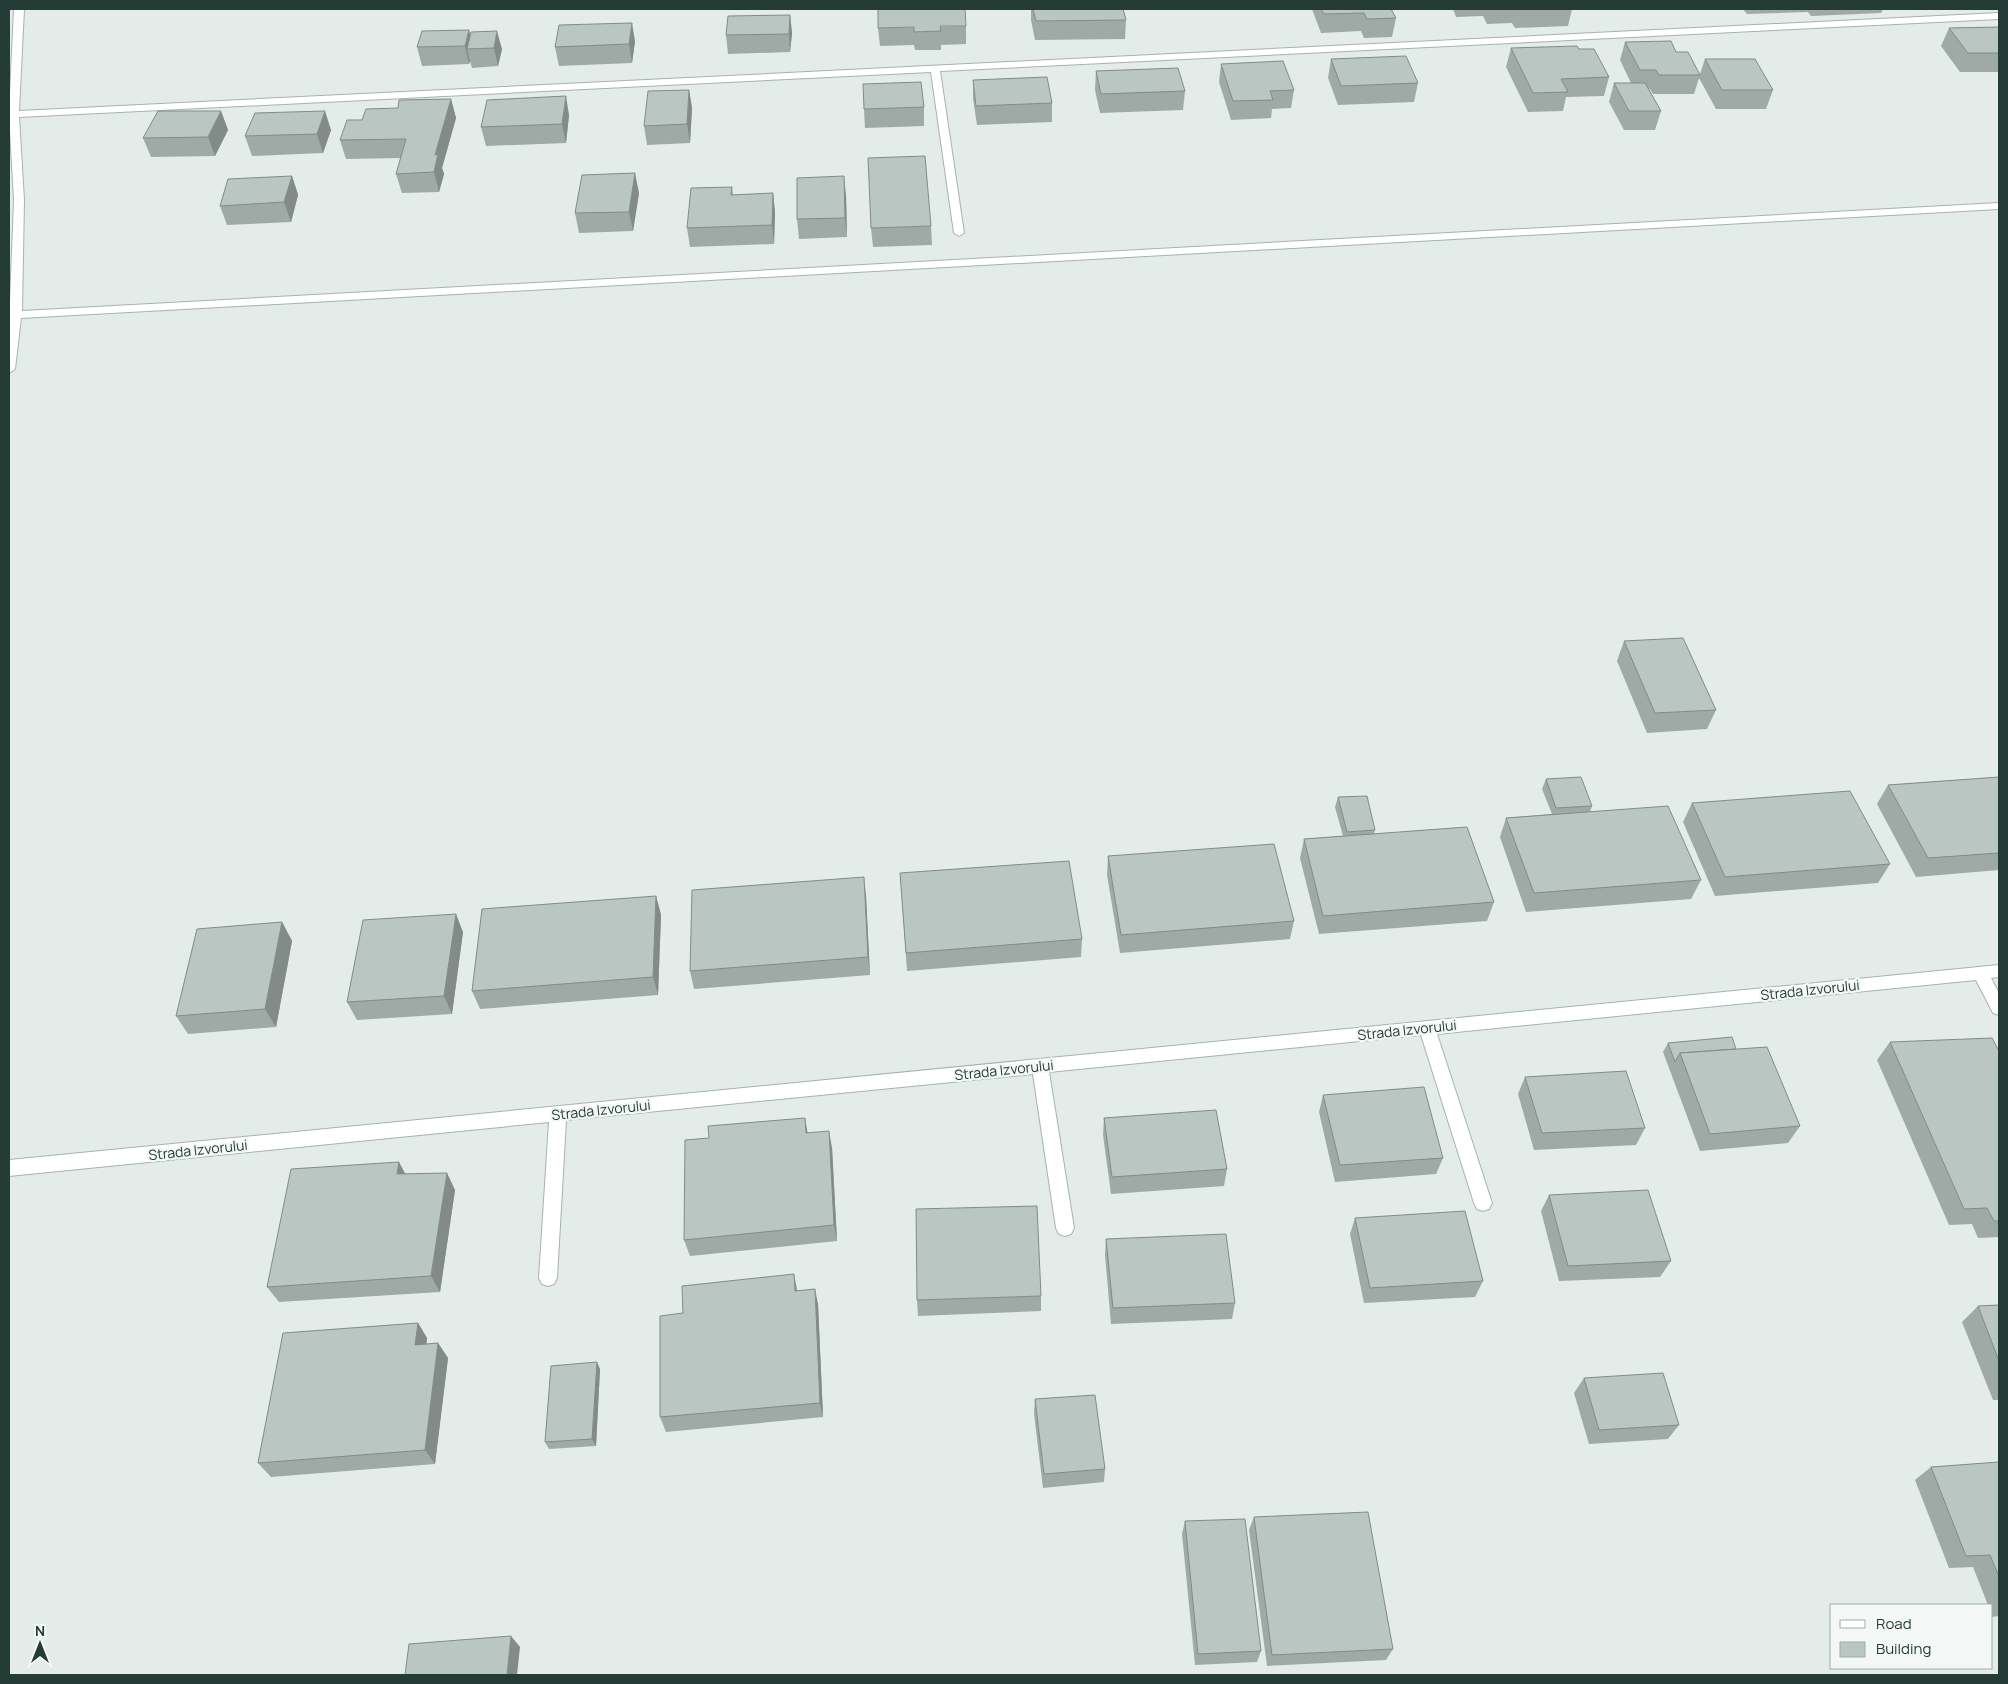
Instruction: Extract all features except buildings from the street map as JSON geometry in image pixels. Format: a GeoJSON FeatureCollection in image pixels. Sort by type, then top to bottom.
{"type":"FeatureCollection","features":[{"type":"Feature","properties":{"kind":"street"},"geometry":{"type":"LineString","coordinates":[[9,369],[16,315],[19,200],[13,165],[19,9]]}},
{"type":"Feature","properties":{"kind":"street"},"geometry":{"type":"LineString","coordinates":[[14,114],[1999,16]]}},
{"type":"Feature","properties":{"kind":"street"},"geometry":{"type":"LineString","coordinates":[[934,70],[959,233]]}},
{"type":"Feature","properties":{"kind":"street"},"geometry":{"type":"LineString","coordinates":[[16,315],[1999,206]]}},
{"type":"Feature","properties":{"kind":"street","name":"Strada Izvorului"},"geometry":{"type":"LineString","coordinates":[[9,1168],[1999,971]]}},
{"type":"Feature","properties":{"kind":"street"},"geometry":{"type":"LineString","coordinates":[[1980,973],[1999,1008]]}},
{"type":"Feature","properties":{"kind":"street"},"geometry":{"type":"LineString","coordinates":[[1427,1028],[1482,1203]]}},
{"type":"Feature","properties":{"kind":"street"},"geometry":{"type":"LineString","coordinates":[[1040,1066],[1065,1228]]}},
{"type":"Feature","properties":{"kind":"street"},"geometry":{"type":"LineString","coordinates":[[548,1278],[558,1114]]}}]}
